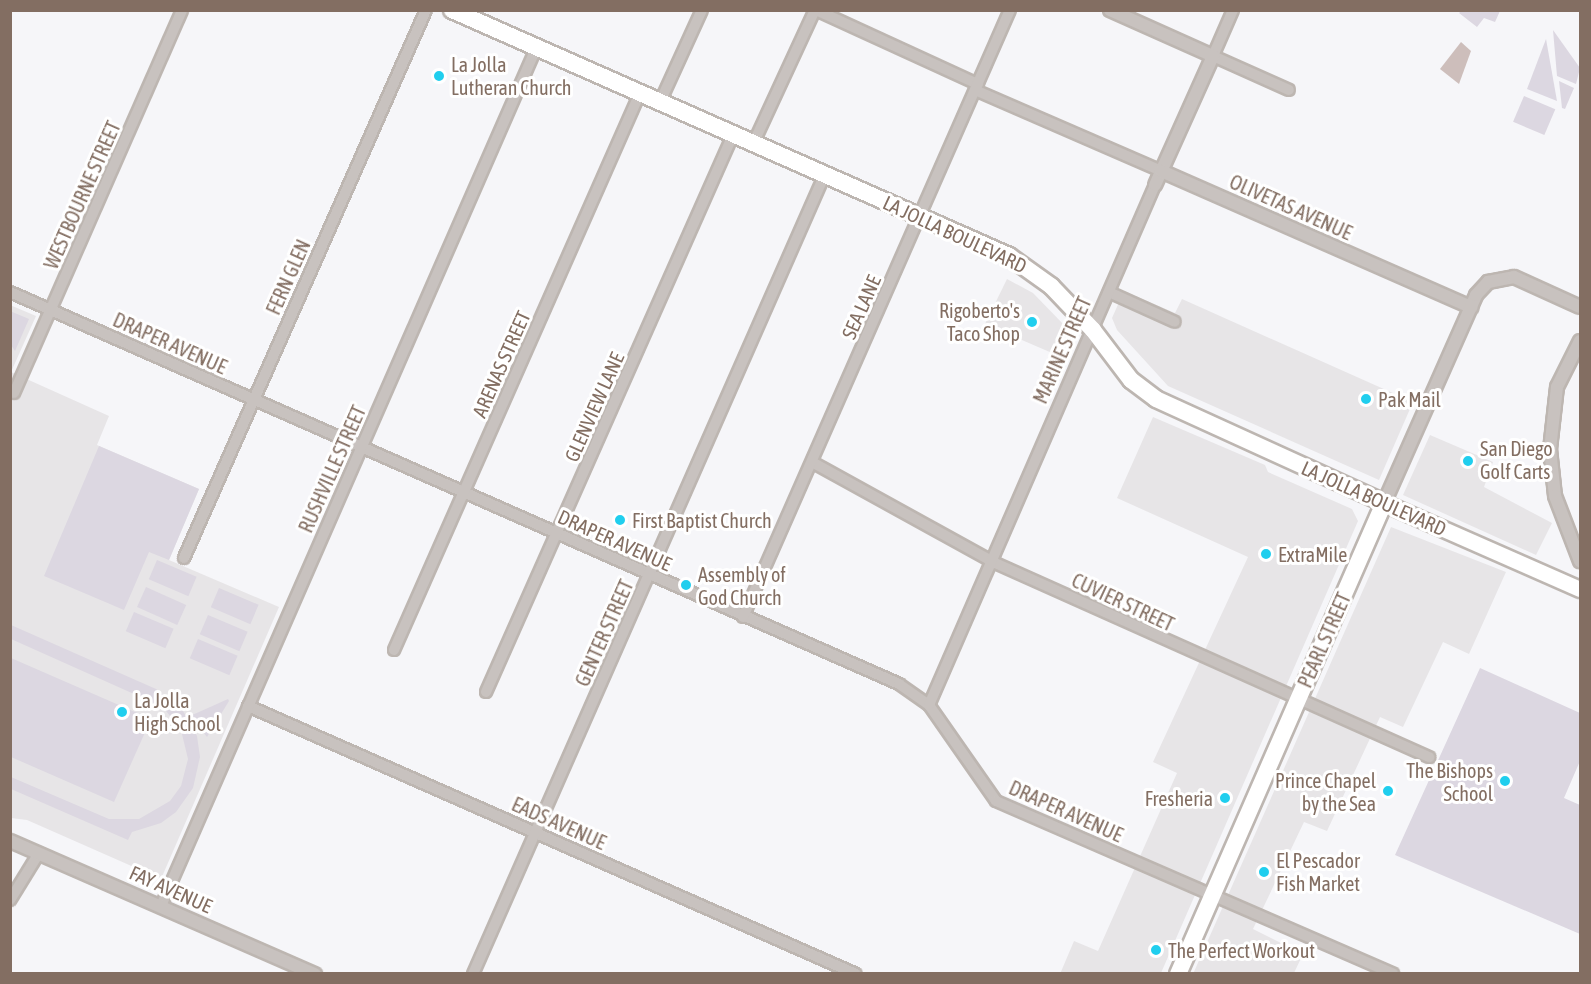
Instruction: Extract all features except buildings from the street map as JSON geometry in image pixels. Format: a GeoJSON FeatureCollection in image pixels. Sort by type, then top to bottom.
{"type":"FeatureCollection","features":[{"type":"Feature","properties":{"kind":"main road","name":"LA JOLLA BOULEVARD"},"geometry":{"type":"LineString","coordinates":[[452,10],[825,174],[1034,272],[1093,330],[1131,380],[1156,399],[1384,503],[1581,589]]}},
{"type":"Feature","properties":{"kind":"main road","name":"PEARL STREET"},"geometry":{"type":"LineString","coordinates":[[1178,974],[1384,503]]}},
{"type":"Feature","properties":{"kind":"street","name":"WESTBOURNE STREET"},"geometry":{"type":"LineString","coordinates":[[14,393],[182,10]]}},
{"type":"Feature","properties":{"kind":"street","name":"FERN GLEN"},"geometry":{"type":"LineString","coordinates":[[184,558],[426,10]]}},
{"type":"Feature","properties":{"kind":"street"},"geometry":{"type":"LineString","coordinates":[[660,102],[702,10]]}},
{"type":"Feature","properties":{"kind":"street"},"geometry":{"type":"LineString","coordinates":[[753,144],[816,10]]}},
{"type":"Feature","properties":{"kind":"street","name":"OLIVETAS AVENUE"},"geometry":{"type":"LineString","coordinates":[[816,10],[976,87],[1470,307]]}},
{"type":"Feature","properties":{"kind":"street","name":"SEA LANE"},"geometry":{"type":"LineString","coordinates":[[743,617],[1010,10]]}},
{"type":"Feature","properties":{"kind":"street"},"geometry":{"type":"LineString","coordinates":[[1110,10],[1289,90]]}},
{"type":"Feature","properties":{"kind":"street","name":"MARINE STREET"},"geometry":{"type":"LineString","coordinates":[[929,705],[1233,10]]}},
{"type":"Feature","properties":{"kind":"street","name":"RUSHVILLE STREET"},"geometry":{"type":"LineString","coordinates":[[160,906],[537,46]]}},
{"type":"Feature","properties":{"kind":"street","name":"ARENAS STREET"},"geometry":{"type":"LineString","coordinates":[[394,650],[640,93]]}},
{"type":"Feature","properties":{"kind":"street","name":"GLENVIEW LANE"},"geometry":{"type":"LineString","coordinates":[[486,692],[558,535],[733,135]]}},
{"type":"Feature","properties":{"kind":"street","name":"GENTER STREET"},"geometry":{"type":"LineString","coordinates":[[473,974],[825,174]]}},
{"type":"Feature","properties":{"kind":"street"},"geometry":{"type":"LineString","coordinates":[[1470,307],[1488,282],[1505,276],[1581,307]]}},
{"type":"Feature","properties":{"kind":"street","name":"DRAPER AVENUE"},"geometry":{"type":"LineString","coordinates":[[10,292],[898,684],[929,705],[996,801],[1214,894],[1393,974]]}},
{"type":"Feature","properties":{"kind":"street"},"geometry":{"type":"LineString","coordinates":[[1109,292],[1175,321]]}},
{"type":"Feature","properties":{"kind":"street","name":"PEARL STREET"},"geometry":{"type":"LineString","coordinates":[[1384,503],[1470,307]]}},
{"type":"Feature","properties":{"kind":"street"},"geometry":{"type":"LineString","coordinates":[[1581,341],[1557,387],[1550,440],[1555,496],[1581,561]]}},
{"type":"Feature","properties":{"kind":"street","name":"CUVIER STREET"},"geometry":{"type":"LineString","coordinates":[[812,462],[993,562],[1429,757]]}},
{"type":"Feature","properties":{"kind":"street","name":"EADS AVENUE"},"geometry":{"type":"LineString","coordinates":[[248,706],[856,974]]}},
{"type":"Feature","properties":{"kind":"street","name":"FAY AVENUE"},"geometry":{"type":"LineString","coordinates":[[10,842],[315,974]]}},
{"type":"Feature","properties":{"kind":"street"},"geometry":{"type":"LineString","coordinates":[[10,900],[18,894],[39,853]]}},
{"type":"Feature","properties":{"kind":"shaded area"},"geometry":{"type":"Polygon","coordinates":[[[1462,10],[1500,11],[1495,22],[1484,18],[1477,27],[1459,13],[1462,10]]]}},
{"type":"Feature","properties":{"kind":"shaded area"},"geometry":{"type":"Polygon","coordinates":[[[1553,30],[1580,68],[1576,84],[1557,76],[1553,30]]]}},
{"type":"Feature","properties":{"kind":"shaded area"},"geometry":{"type":"Polygon","coordinates":[[[1546,39],[1557,101],[1527,89],[1546,39]]]}},
{"type":"Feature","properties":{"kind":"shaded area"},"geometry":{"type":"Polygon","coordinates":[[[1461,42],[1471,51],[1459,84],[1440,69],[1461,42]]]}},
{"type":"Feature","properties":{"kind":"shaded area"},"geometry":{"type":"Polygon","coordinates":[[[1559,81],[1574,88],[1565,109],[1562,108],[1559,81]]]}},
{"type":"Feature","properties":{"kind":"shaded area"},"geometry":{"type":"Polygon","coordinates":[[[1524,96],[1555,109],[1544,135],[1513,122],[1524,96]]]}},
{"type":"Feature","properties":{"kind":"shaded area"},"geometry":{"type":"Polygon","coordinates":[[[1007,279],[1033,293],[1066,327],[1074,342],[1066,359],[985,324],[1007,279]]]}},
{"type":"Feature","properties":{"kind":"shaded area"},"geometry":{"type":"Polygon","coordinates":[[[1124,291],[1175,313],[1182,299],[1413,402],[1379,480],[1168,386],[1117,330],[1112,318],[1124,291]]]}},
{"type":"Feature","properties":{"kind":"shaded area"},"geometry":{"type":"Polygon","coordinates":[[[10,305],[36,316],[11,372],[10,372],[10,305]]]}},
{"type":"Feature","properties":{"kind":"shaded area"},"geometry":{"type":"Polygon","coordinates":[[[10,311],[29,319],[15,351],[11,345],[10,311]]]}},
{"type":"Feature","properties":{"kind":"shaded area","name":"La Jolla High School"},"geometry":{"type":"Polygon","coordinates":[[[11,372],[109,416],[97,445],[199,489],[169,560],[279,607],[161,879],[27,820],[11,818],[11,372]]]}},
{"type":"Feature","properties":{"kind":"shaded area"},"geometry":{"type":"Polygon","coordinates":[[[1153,417],[1265,465],[1268,472],[1352,509],[1358,521],[1161,973],[1060,974],[1074,941],[1098,951],[1177,773],[1153,762],[1248,557],[1117,498],[1153,417]]]}},
{"type":"Feature","properties":{"kind":"shaded area"},"geometry":{"type":"Polygon","coordinates":[[[1430,435],[1493,462],[1484,487],[1552,523],[1536,555],[1403,495],[1430,435]]]}},
{"type":"Feature","properties":{"kind":"shaded area"},"geometry":{"type":"Polygon","coordinates":[[[99,446],[199,489],[169,560],[149,552],[124,610],[44,576],[99,446]]]}},
{"type":"Feature","properties":{"kind":"shaded area"},"geometry":{"type":"Polygon","coordinates":[[[1391,527],[1506,572],[1469,654],[1443,642],[1403,727],[1380,717],[1327,831],[1304,822],[1253,929],[1303,954],[1294,973],[1193,974],[1391,527]]]}},
{"type":"Feature","properties":{"kind":"shaded area"},"geometry":{"type":"Polygon","coordinates":[[[157,560],[197,577],[188,596],[149,579],[157,560]]]}},
{"type":"Feature","properties":{"kind":"shaded area"},"geometry":{"type":"Polygon","coordinates":[[[146,587],[186,605],[177,625],[137,607],[146,587]]]}},
{"type":"Feature","properties":{"kind":"shaded area"},"geometry":{"type":"Polygon","coordinates":[[[219,588],[259,605],[250,624],[211,607],[219,588]]]}},
{"type":"Feature","properties":{"kind":"shaded area"},"geometry":{"type":"Polygon","coordinates":[[[134,612],[174,629],[165,648],[126,631],[134,612]]]}},
{"type":"Feature","properties":{"kind":"shaded area"},"geometry":{"type":"Polygon","coordinates":[[[208,615],[248,632],[239,651],[200,634],[208,615]]]}},
{"type":"Feature","properties":{"kind":"shaded area"},"geometry":{"type":"Polygon","coordinates":[[[11,625],[156,689],[183,711],[197,736],[200,757],[193,788],[176,812],[161,823],[132,832],[128,840],[11,789],[11,777],[109,819],[139,819],[170,801],[181,786],[188,759],[181,730],[163,707],[11,639],[11,625]]]}},
{"type":"Feature","properties":{"kind":"shaded area"},"geometry":{"type":"Polygon","coordinates":[[[198,639],[238,656],[229,675],[190,658],[198,639]]]}},
{"type":"Feature","properties":{"kind":"shaded area"},"geometry":{"type":"Polygon","coordinates":[[[11,658],[151,719],[114,802],[11,757],[11,658]]]}},
{"type":"Feature","properties":{"kind":"shaded area","name":"The Bishops School"},"geometry":{"type":"Polygon","coordinates":[[[1480,668],[1580,713],[1580,761],[1564,798],[1580,805],[1580,934],[1395,855],[1480,668]]]}},
{"type":"Feature","properties":{"kind":"shaded area"},"geometry":{"type":"Polygon","coordinates":[[[228,699],[229,701],[207,737],[190,716],[228,699]]]}},
{"type":"Feature","properties":{"kind":"place","name":"La Jolla Lutheran Church"},"geometry":{"type":"Point","coordinates":[439,76]}},
{"type":"Feature","properties":{"kind":"place","name":"Rigoberto's Taco Shop"},"geometry":{"type":"Point","coordinates":[1032,322]}},
{"type":"Feature","properties":{"kind":"place","name":"Pak Mail"},"geometry":{"type":"Point","coordinates":[1366,399]}},
{"type":"Feature","properties":{"kind":"place","name":"San Diego Golf Carts"},"geometry":{"type":"Point","coordinates":[1468,461]}},
{"type":"Feature","properties":{"kind":"place","name":"First Baptist Church"},"geometry":{"type":"Point","coordinates":[620,520]}},
{"type":"Feature","properties":{"kind":"place","name":"ExtraMile"},"geometry":{"type":"Point","coordinates":[1266,554]}},
{"type":"Feature","properties":{"kind":"place","name":"Assembly of God Church"},"geometry":{"type":"Point","coordinates":[686,585]}},
{"type":"Feature","properties":{"kind":"place","name":"La Jolla High School"},"geometry":{"type":"Point","coordinates":[122,712]}},
{"type":"Feature","properties":{"kind":"place","name":"The Bishops School"},"geometry":{"type":"Point","coordinates":[1505,781]}},
{"type":"Feature","properties":{"kind":"place","name":"Prince Chapel by the Sea"},"geometry":{"type":"Point","coordinates":[1388,791]}},
{"type":"Feature","properties":{"kind":"place","name":"Fresheria"},"geometry":{"type":"Point","coordinates":[1225,798]}},
{"type":"Feature","properties":{"kind":"place","name":"El Pescador Fish Market"},"geometry":{"type":"Point","coordinates":[1264,872]}},
{"type":"Feature","properties":{"kind":"place","name":"The Perfect Workout"},"geometry":{"type":"Point","coordinates":[1156,950]}}]}
